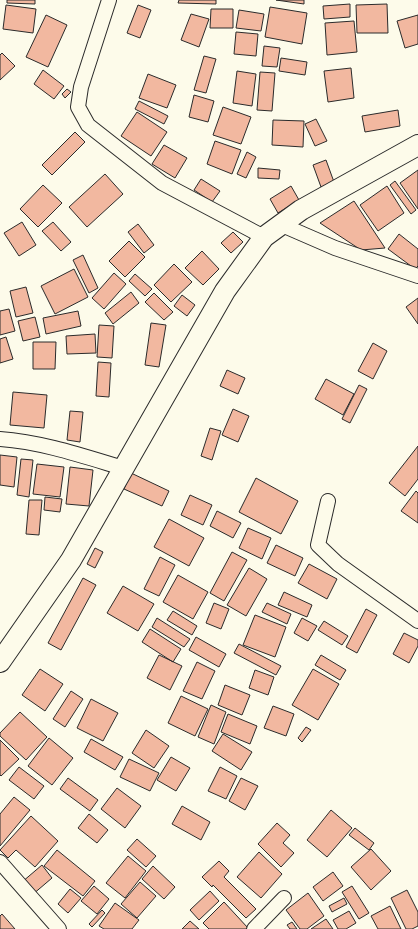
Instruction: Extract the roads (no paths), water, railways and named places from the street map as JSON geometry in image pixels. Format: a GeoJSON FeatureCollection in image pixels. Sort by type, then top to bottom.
{"type":"FeatureCollection","features":[{"type":"Feature","properties":{"kind":"street"},"geometry":{"type":"LineString","coordinates":[[109,0],[81,87],[78,107],[88,125],[162,183],[264,237]]}},
{"type":"Feature","properties":{"kind":"street"},"geometry":{"type":"LineString","coordinates":[[0,662],[71,560],[123,468],[157,414],[186,358],[225,291],[264,237],[301,210],[356,181],[418,145]]}},
{"type":"Feature","properties":{"kind":"street"},"geometry":{"type":"LineString","coordinates":[[282,224],[335,248],[418,276]]}},
{"type":"Feature","properties":{"kind":"street"},"geometry":{"type":"LineString","coordinates":[[0,439],[15,440],[75,453],[123,468]]}},
{"type":"Feature","properties":{"kind":"street"},"geometry":{"type":"LineString","coordinates":[[328,501],[318,545],[338,564],[418,621]]}},
{"type":"Feature","properties":{"kind":"street"},"geometry":{"type":"LineString","coordinates":[[0,862],[59,929]]}},
{"type":"Feature","properties":{"kind":"street"},"geometry":{"type":"LineString","coordinates":[[254,929],[284,898]]}}]}
